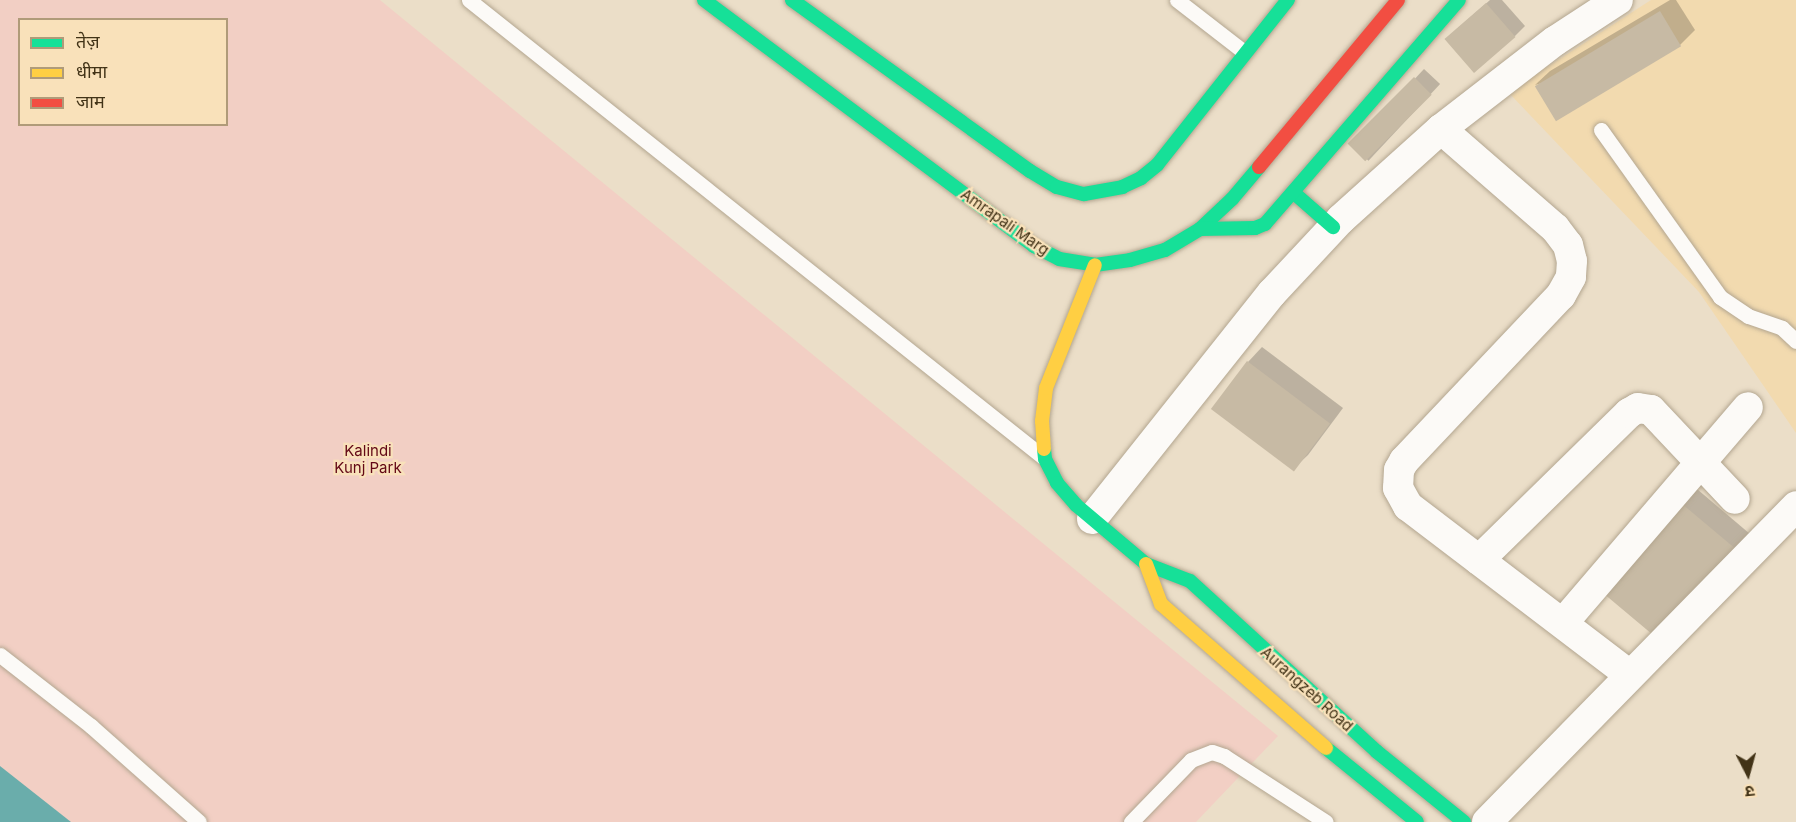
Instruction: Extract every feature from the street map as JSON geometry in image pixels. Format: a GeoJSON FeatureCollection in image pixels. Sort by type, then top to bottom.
{"type":"FeatureCollection","features":[{"type":"Feature","properties":{"kind":"main road","name":"Amrapali Marg"},"geometry":{"type":"LineString","coordinates":[[704,0],[1034,246],[1059,259],[1095,265],[1130,261],[1165,250],[1200,229],[1232,199],[1398,0]]}},
{"type":"Feature","properties":{"kind":"main road"},"geometry":{"type":"LineString","coordinates":[[792,0],[1030,171],[1057,186],[1084,194],[1122,187],[1142,178],[1157,165],[1244,52],[1288,0]]}},
{"type":"Feature","properties":{"kind":"main road"},"geometry":{"type":"LineString","coordinates":[[1200,229],[1255,228],[1274,215],[1459,0]]}},
{"type":"Feature","properties":{"kind":"main road"},"geometry":{"type":"LineString","coordinates":[[1294,193],[1333,227]]}},
{"type":"Feature","properties":{"kind":"main road","name":"Aurangzeb Road"},"geometry":{"type":"LineString","coordinates":[[1095,265],[1046,388],[1042,421],[1045,459],[1057,483],[1092,519],[1146,564],[1190,582],[1376,751],[1464,822]]}},
{"type":"Feature","properties":{"kind":"main road","name":"Aurangzeb Road"},"geometry":{"type":"LineString","coordinates":[[1146,564],[1161,604],[1358,775],[1417,822]]}},
{"type":"Feature","properties":{"kind":"street"},"geometry":{"type":"LineString","coordinates":[[1092,519],[1272,293],[1333,227],[1441,129],[1555,41],[1618,0]]}},
{"type":"Feature","properties":{"kind":"street"},"geometry":{"type":"LineString","coordinates":[[1441,129],[1555,228],[1568,245],[1572,261],[1571,277],[1561,295],[1404,461],[1399,470],[1398,489],[1408,506],[1630,675]]}},
{"type":"Feature","properties":{"kind":"street"},"geometry":{"type":"LineString","coordinates":[[1563,623],[1748,406]]}},
{"type":"Feature","properties":{"kind":"street"},"geometry":{"type":"LineString","coordinates":[[1479,560],[1629,413],[1638,408],[1651,411],[1735,499]]}},
{"type":"Feature","properties":{"kind":"street"},"geometry":{"type":"LineString","coordinates":[[1487,822],[1796,506]]}},
{"type":"Feature","properties":{"kind":"lane"},"geometry":{"type":"LineString","coordinates":[[469,0],[1045,459]]}},
{"type":"Feature","properties":{"kind":"lane"},"geometry":{"type":"LineString","coordinates":[[1177,0],[1244,52]]}},
{"type":"Feature","properties":{"kind":"lane"},"geometry":{"type":"LineString","coordinates":[[1601,130],[1720,297],[1748,316],[1782,328],[1796,341]]}},
{"type":"Feature","properties":{"kind":"lane"},"geometry":{"type":"LineString","coordinates":[[0,655],[91,726],[199,822]]}},
{"type":"Feature","properties":{"kind":"lane"},"geometry":{"type":"LineString","coordinates":[[1131,822],[1191,760],[1212,752],[1224,756],[1326,822]]}},
{"type":"Feature","properties":{"kind":"shaded area"},"geometry":{"type":"Polygon","coordinates":[[[1651,0],[1796,0],[1796,433],[1699,292],[1508,92],[1651,0]]]}},
{"type":"Feature","properties":{"kind":"green space","name":"Kalindi Kunj Park"},"geometry":{"type":"Polygon","coordinates":[[[0,0],[380,0],[1278,736],[1196,822],[62,822],[0,775],[0,0]]]}},
{"type":"Feature","properties":{"kind":"water"},"geometry":{"type":"Polygon","coordinates":[[[0,766],[71,822],[0,822],[0,766]]]}},
{"type":"Feature","properties":{"kind":"building"},"geometry":{"type":"Polygon","coordinates":[[[1486,3],[1516,37],[1474,73],[1444,39],[1486,3]]]}},
{"type":"Feature","properties":{"kind":"building"},"geometry":{"type":"Polygon","coordinates":[[[1660,11],[1681,46],[1556,121],[1535,86],[1660,11]]]}},
{"type":"Feature","properties":{"kind":"building"},"geometry":{"type":"Polygon","coordinates":[[[1414,77],[1432,95],[1365,161],[1348,143],[1414,77]]]}},
{"type":"Feature","properties":{"kind":"building"},"geometry":{"type":"Polygon","coordinates":[[[1247,361],[1330,424],[1294,472],[1211,409],[1247,361]]]}},
{"type":"Feature","properties":{"kind":"building"},"geometry":{"type":"Polygon","coordinates":[[[1681,503],[1736,549],[1660,640],[1605,594],[1681,503]]]}},
{"type":"Feature","properties":{"kind":"traffic: fast"},"geometry":{"type":"LineString","coordinates":[[704,0],[1034,246],[1059,259],[1095,265],[1130,260],[1165,250],[1200,229],[1232,199],[1259,167]]}},
{"type":"Feature","properties":{"kind":"traffic: fast"},"geometry":{"type":"LineString","coordinates":[[792,0],[1030,171],[1057,187],[1084,194],[1122,187],[1141,178],[1157,165],[1288,0]]}},
{"type":"Feature","properties":{"kind":"traffic: fast"},"geometry":{"type":"LineString","coordinates":[[1200,229],[1255,228],[1265,224],[1459,0]]}},
{"type":"Feature","properties":{"kind":"traffic: fast"},"geometry":{"type":"LineString","coordinates":[[1294,193],[1333,227]]}},
{"type":"Feature","properties":{"kind":"traffic: fast"},"geometry":{"type":"LineString","coordinates":[[1044,449],[1045,459],[1057,483],[1076,505],[1146,564],[1190,581],[1376,751],[1464,822]]}},
{"type":"Feature","properties":{"kind":"traffic: fast"},"geometry":{"type":"LineString","coordinates":[[1326,748],[1417,822]]}},
{"type":"Feature","properties":{"kind":"traffic: slow"},"geometry":{"type":"LineString","coordinates":[[1044,449],[1042,421],[1046,388],[1095,265]]}},
{"type":"Feature","properties":{"kind":"traffic: slow"},"geometry":{"type":"LineString","coordinates":[[1146,564],[1161,604],[1326,748]]}},
{"type":"Feature","properties":{"kind":"traffic: jam"},"geometry":{"type":"LineString","coordinates":[[1259,167],[1398,0]]}}]}
